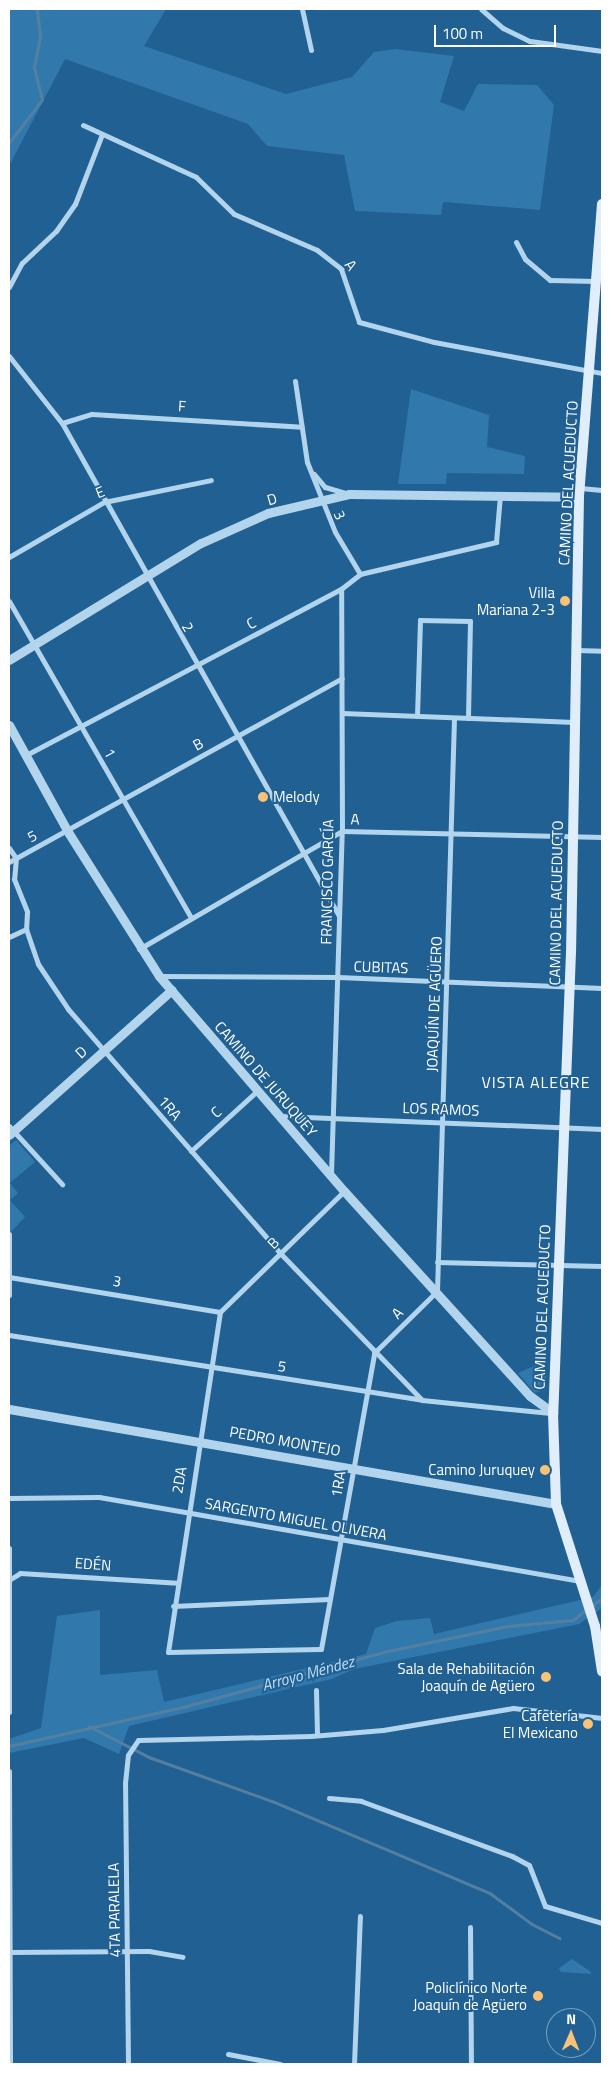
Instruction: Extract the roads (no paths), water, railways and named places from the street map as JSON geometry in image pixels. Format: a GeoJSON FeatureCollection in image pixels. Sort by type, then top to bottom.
{"type":"FeatureCollection","features":[{"type":"Feature","properties":{"kind":"main road","name":"CAMINO DEL ACUEDUCTO"},"geometry":{"type":"LineString","coordinates":[[602,204],[580,492],[569,988],[553,1413],[556,1504],[578,1581],[595,1626],[602,1671]]}},
{"type":"Feature","properties":{"kind":"street"},"geometry":{"type":"LineString","coordinates":[[302,9],[311,50]]}},
{"type":"Feature","properties":{"kind":"street"},"geometry":{"type":"LineString","coordinates":[[481,9],[502,28],[530,41],[602,51]]}},
{"type":"Feature","properties":{"kind":"street","name":"A"},"geometry":{"type":"LineString","coordinates":[[83,125],[196,177],[234,214],[317,250],[341,269],[359,322],[434,342],[602,373]]}},
{"type":"Feature","properties":{"kind":"street"},"geometry":{"type":"LineString","coordinates":[[9,287],[22,263],[56,231],[75,204],[102,134]]}},
{"type":"Feature","properties":{"kind":"street"},"geometry":{"type":"LineString","coordinates":[[516,242],[525,259],[550,280],[596,281]]}},
{"type":"Feature","properties":{"kind":"street","name":"2"},"geometry":{"type":"LineString","coordinates":[[9,356],[62,423],[145,577],[303,850],[339,916]]}},
{"type":"Feature","properties":{"kind":"street","name":"3"},"geometry":{"type":"LineString","coordinates":[[295,381],[307,462],[320,500],[360,574]]}},
{"type":"Feature","properties":{"kind":"street","name":"F"},"geometry":{"type":"LineString","coordinates":[[62,423],[92,414],[302,427]]}},
{"type":"Feature","properties":{"kind":"street","name":"3"},"geometry":{"type":"LineString","coordinates":[[307,462],[325,487],[349,494]]}},
{"type":"Feature","properties":{"kind":"street","name":"E"},"geometry":{"type":"LineString","coordinates":[[9,557],[104,502],[211,480]]}},
{"type":"Feature","properties":{"kind":"street"},"geometry":{"type":"LineString","coordinates":[[580,492],[602,490]]}},
{"type":"Feature","properties":{"kind":"street","name":"D"},"geometry":{"type":"LineString","coordinates":[[9,660],[201,543],[268,513],[349,494],[580,492]]}},
{"type":"Feature","properties":{"kind":"street","name":"C"},"geometry":{"type":"LineString","coordinates":[[26,756],[342,589],[360,574],[496,542],[500,494]]}},
{"type":"Feature","properties":{"kind":"street","name":"FRANCISCO GARCÍA"},"geometry":{"type":"LineString","coordinates":[[331,1174],[342,831],[342,589]]}},
{"type":"Feature","properties":{"kind":"street","name":"1"},"geometry":{"type":"LineString","coordinates":[[9,601],[123,802],[191,917]]}},
{"type":"Feature","properties":{"kind":"street"},"geometry":{"type":"LineString","coordinates":[[417,716],[420,620],[470,621],[468,718]]}},
{"type":"Feature","properties":{"kind":"street"},"geometry":{"type":"LineString","coordinates":[[576,650],[602,651]]}},
{"type":"Feature","properties":{"kind":"street","name":"B"},"geometry":{"type":"LineString","coordinates":[[68,832],[342,678]]}},
{"type":"Feature","properties":{"kind":"street"},"geometry":{"type":"LineString","coordinates":[[342,714],[574,722]]}},
{"type":"Feature","properties":{"kind":"street","name":"JOAQUÍN DE AGÜERO"},"geometry":{"type":"LineString","coordinates":[[436,1291],[454,718]]}},
{"type":"Feature","properties":{"kind":"street","name":"CAMINO DE JURUQUEY"},"geometry":{"type":"LineString","coordinates":[[9,725],[68,832],[139,950],[159,976],[344,1191],[530,1396],[553,1413]]}},
{"type":"Feature","properties":{"kind":"street","name":"A"},"geometry":{"type":"LineString","coordinates":[[139,950],[303,850],[342,831],[572,837]]}},
{"type":"Feature","properties":{"kind":"street","name":"5"},"geometry":{"type":"LineString","coordinates":[[9,862],[68,832]]}},
{"type":"Feature","properties":{"kind":"street"},"geometry":{"type":"LineString","coordinates":[[572,837],[602,837]]}},
{"type":"Feature","properties":{"kind":"street"},"geometry":{"type":"LineString","coordinates":[[9,848],[16,858]]}},
{"type":"Feature","properties":{"kind":"street","name":"1RA"},"geometry":{"type":"LineString","coordinates":[[16,858],[14,879],[27,912],[26,929],[38,964],[103,1050],[191,1151],[282,1254],[374,1353],[422,1400]]}},
{"type":"Feature","properties":{"kind":"street"},"geometry":{"type":"LineString","coordinates":[[9,937],[26,929]]}},
{"type":"Feature","properties":{"kind":"street","name":"CUBITAS"},"geometry":{"type":"LineString","coordinates":[[159,976],[338,977],[602,988]]}},
{"type":"Feature","properties":{"kind":"street","name":"D"},"geometry":{"type":"LineString","coordinates":[[10,1130],[172,990]]}},
{"type":"Feature","properties":{"kind":"street","name":"C"},"geometry":{"type":"LineString","coordinates":[[191,1151],[257,1091]]}},
{"type":"Feature","properties":{"kind":"street","name":"LOS RAMOS"},"geometry":{"type":"LineString","coordinates":[[278,1116],[602,1129]]}},
{"type":"Feature","properties":{"kind":"street"},"geometry":{"type":"LineString","coordinates":[[10,1130],[62,1184]]}},
{"type":"Feature","properties":{"kind":"street","name":"B"},"geometry":{"type":"LineString","coordinates":[[220,1312],[282,1254],[344,1191]]}},
{"type":"Feature","properties":{"kind":"street"},"geometry":{"type":"LineString","coordinates":[[9,1234],[9,1294]]}},
{"type":"Feature","properties":{"kind":"street"},"geometry":{"type":"LineString","coordinates":[[437,1262],[602,1266]]}},
{"type":"Feature","properties":{"kind":"street","name":"3"},"geometry":{"type":"LineString","coordinates":[[9,1277],[220,1312]]}},
{"type":"Feature","properties":{"kind":"street","name":"A"},"geometry":{"type":"LineString","coordinates":[[374,1353],[436,1291]]}},
{"type":"Feature","properties":{"kind":"street","name":"2DA"},"geometry":{"type":"LineString","coordinates":[[168,1652],[186,1512],[199,1441],[209,1367],[220,1312]]}},
{"type":"Feature","properties":{"kind":"street","name":"5"},"geometry":{"type":"LineString","coordinates":[[9,1335],[422,1400],[553,1413]]}},
{"type":"Feature","properties":{"kind":"street","name":"1RA"},"geometry":{"type":"LineString","coordinates":[[168,1652],[322,1649],[374,1353]]}},
{"type":"Feature","properties":{"kind":"street","name":"PEDRO MONTEJO"},"geometry":{"type":"LineString","coordinates":[[9,1409],[354,1467],[556,1504]]}},
{"type":"Feature","properties":{"kind":"street","name":"SARGENTO MIGUEL OLIVERA"},"geometry":{"type":"LineString","coordinates":[[9,1498],[99,1497],[578,1581]]}},
{"type":"Feature","properties":{"kind":"street"},"geometry":{"type":"LineString","coordinates":[[9,1548],[9,1712]]}},
{"type":"Feature","properties":{"kind":"street","name":"EDÉN"},"geometry":{"type":"LineString","coordinates":[[9,1580],[20,1573],[177,1583]]}},
{"type":"Feature","properties":{"kind":"street"},"geometry":{"type":"LineString","coordinates":[[173,1606],[330,1599]]}},
{"type":"Feature","properties":{"kind":"street"},"geometry":{"type":"LineString","coordinates":[[316,1690],[317,1736],[383,1730],[512,1708],[602,1718]]}},
{"type":"Feature","properties":{"kind":"street","name":"4TA PARALELA"},"geometry":{"type":"LineString","coordinates":[[128,2064],[128,1755],[138,1740],[317,1736]]}},
{"type":"Feature","properties":{"kind":"street"},"geometry":{"type":"LineString","coordinates":[[9,1770],[10,2064]]}},
{"type":"Feature","properties":{"kind":"street"},"geometry":{"type":"LineString","coordinates":[[329,1798],[361,1801],[512,1856],[530,1865],[545,1906],[602,1923]]}},
{"type":"Feature","properties":{"kind":"street"},"geometry":{"type":"LineString","coordinates":[[354,2064],[360,1916]]}},
{"type":"Feature","properties":{"kind":"street"},"geometry":{"type":"LineString","coordinates":[[470,1927],[471,2064]]}},
{"type":"Feature","properties":{"kind":"street"},"geometry":{"type":"LineString","coordinates":[[9,1952],[127,1950],[182,1957]]}},
{"type":"Feature","properties":{"kind":"street"},"geometry":{"type":"LineString","coordinates":[[228,2054],[280,2064]]}},
{"type":"Feature","properties":{"kind":"waterway"},"geometry":{"type":"LineString","coordinates":[[9,143],[42,100],[34,67],[40,35],[37,9]]}},
{"type":"Feature","properties":{"kind":"waterway","name":"Arroyo Méndez"},"geometry":{"type":"LineString","coordinates":[[592,1606],[602,1598]]}},
{"type":"Feature","properties":{"kind":"waterway","name":"Arroyo Méndez"},"geometry":{"type":"LineString","coordinates":[[9,1746],[183,1707],[388,1651],[508,1626],[573,1620],[587,1609]]}},
{"type":"Feature","properties":{"kind":"waterway"},"geometry":{"type":"LineString","coordinates":[[89,1726],[149,1757],[272,1801],[490,1893],[532,1924],[560,1938]]}},
{"type":"Feature","properties":{"kind":"place","name":"Villa Mariana 2-3"},"geometry":{"type":"Point","coordinates":[565,601]}},
{"type":"Feature","properties":{"kind":"place","name":"Melody"},"geometry":{"type":"Point","coordinates":[263,797]}},
{"type":"Feature","properties":{"kind":"place","name":"Camino Juruquey"},"geometry":{"type":"Point","coordinates":[545,1470]}},
{"type":"Feature","properties":{"kind":"place","name":"Sala de Rehabilitación Joaquín de Agüero"},"geometry":{"type":"Point","coordinates":[546,1677]}},
{"type":"Feature","properties":{"kind":"place","name":"Cafetería El Mexicano"},"geometry":{"type":"Point","coordinates":[588,1724]}},
{"type":"Feature","properties":{"kind":"place","name":"Policlínico Norte Joaquín de Agüero"},"geometry":{"type":"Point","coordinates":[538,1996]}},
{"type":"Feature","properties":{"kind":"district","name":"VISTA ALEGRE"},"geometry":{"type":"Point","coordinates":[536,1082]}}]}
